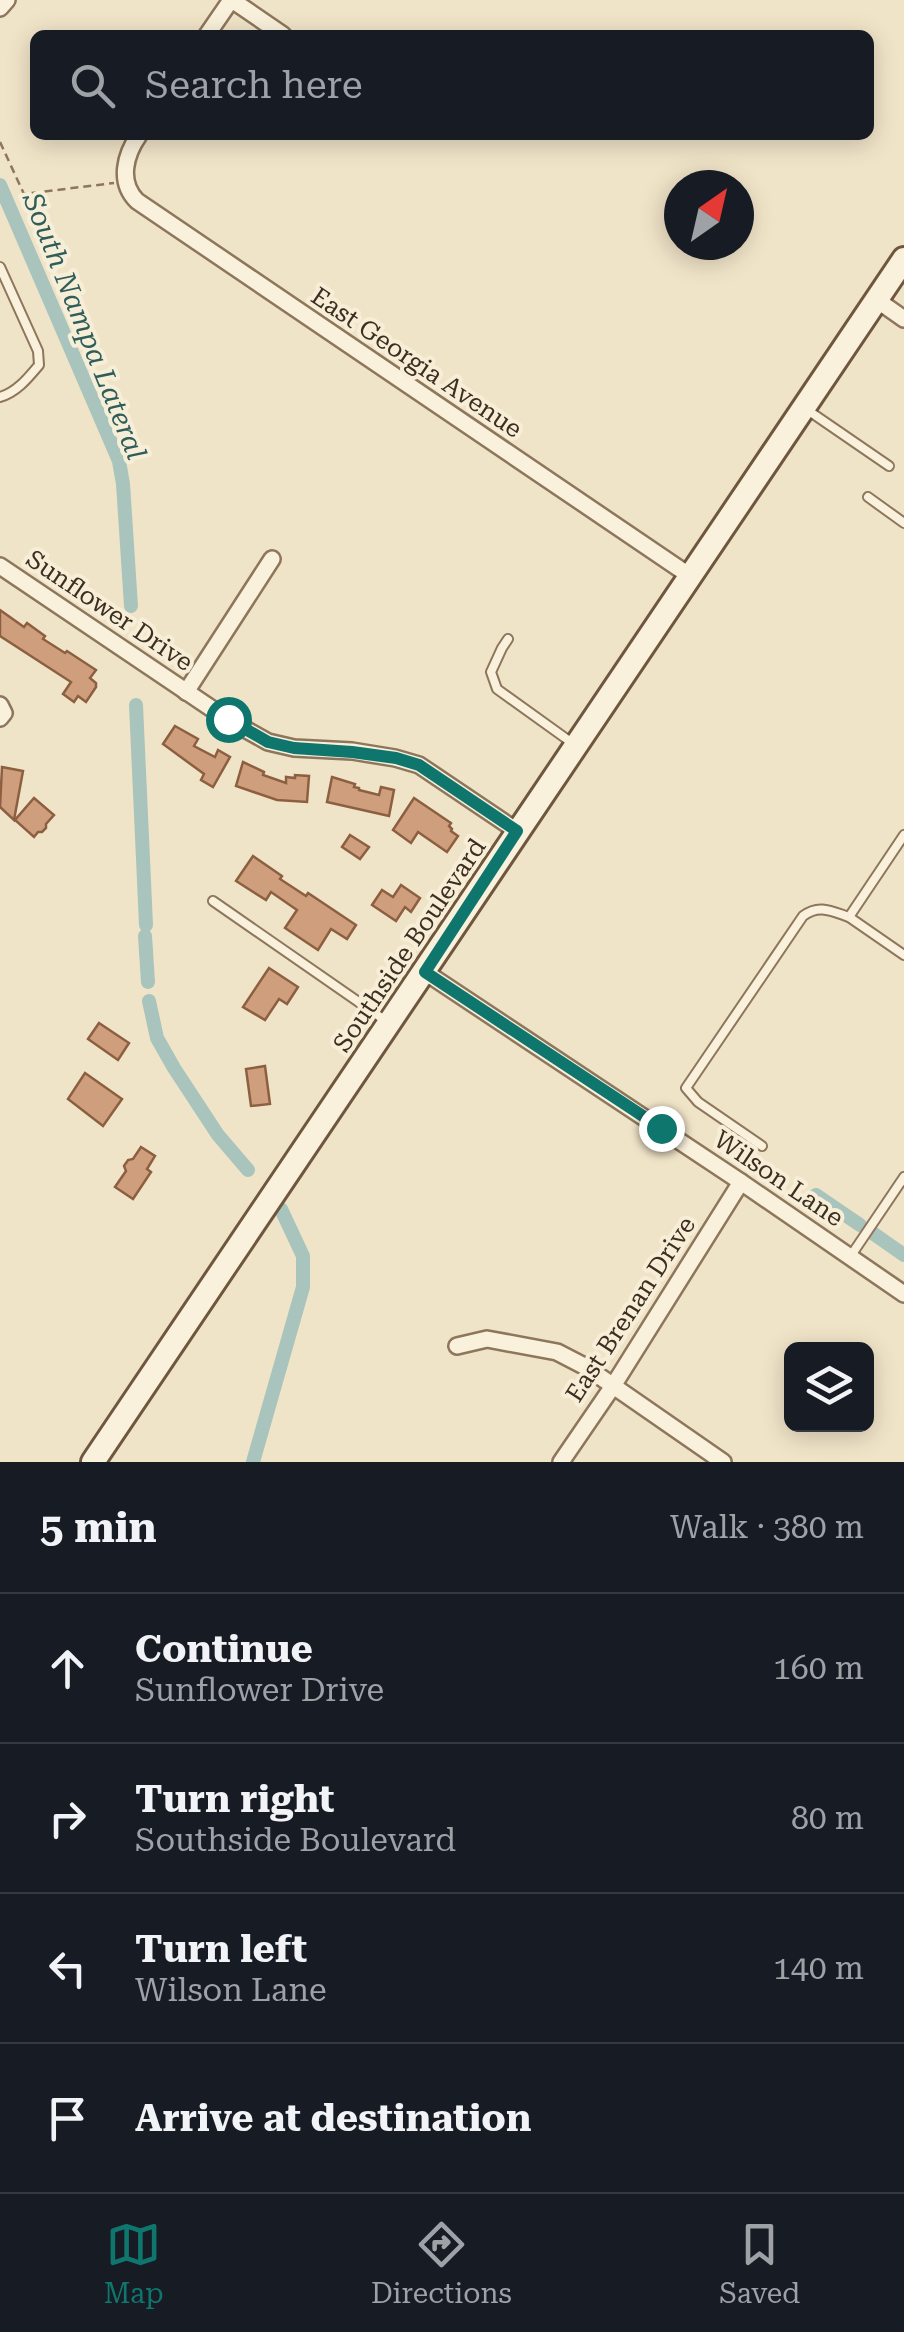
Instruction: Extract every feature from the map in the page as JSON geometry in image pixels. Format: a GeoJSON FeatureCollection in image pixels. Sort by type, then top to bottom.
{"type":"FeatureCollection","features":[{"type":"Feature","properties":{"kind":"main road","name":"Southside Boulevard"},"geometry":{"type":"LineString","coordinates":[[93,1462],[904,259]]}},
{"type":"Feature","properties":{"kind":"street"},"geometry":{"type":"LineString","coordinates":[[0,8],[7,0]]}},
{"type":"Feature","properties":{"kind":"street"},"geometry":{"type":"LineString","coordinates":[[211,30],[231,0],[276,30]]}},
{"type":"Feature","properties":{"kind":"street"},"geometry":{"type":"LineString","coordinates":[[125,182],[126,164],[136,140]]}},
{"type":"Feature","properties":{"kind":"street","name":"East Georgia Avenue"},"geometry":{"type":"LineString","coordinates":[[125,182],[137,201],[192,240],[690,576]]}},
{"type":"Feature","properties":{"kind":"street"},"geometry":{"type":"LineString","coordinates":[[876,300],[904,319]]}},
{"type":"Feature","properties":{"kind":"street"},"geometry":{"type":"LineString","coordinates":[[186,692],[272,559]]}},
{"type":"Feature","properties":{"kind":"street","name":"Sunflower Drive"},"geometry":{"type":"LineString","coordinates":[[0,566],[186,692],[268,742],[396,758],[419,765],[517,831]]}},
{"type":"Feature","properties":{"kind":"street"},"geometry":{"type":"LineString","coordinates":[[0,705],[4,713],[0,718]]}},
{"type":"Feature","properties":{"kind":"street","name":"Wilson Lane"},"geometry":{"type":"LineString","coordinates":[[425,972],[904,1294]]}},
{"type":"Feature","properties":{"kind":"street","name":"East Brenan Drive"},"geometry":{"type":"LineString","coordinates":[[560,1462],[613,1386],[741,1182]]}},
{"type":"Feature","properties":{"kind":"street"},"geometry":{"type":"LineString","coordinates":[[456,1346],[487,1339],[557,1352],[586,1367],[723,1462]]}},
{"type":"Feature","properties":{"kind":"lane"},"geometry":{"type":"LineString","coordinates":[[0,267],[38,351],[40,365],[26,381],[0,397]]}},
{"type":"Feature","properties":{"kind":"lane"},"geometry":{"type":"LineString","coordinates":[[804,407],[889,466]]}},
{"type":"Feature","properties":{"kind":"lane"},"geometry":{"type":"LineString","coordinates":[[868,498],[904,523]]}},
{"type":"Feature","properties":{"kind":"lane"},"geometry":{"type":"LineString","coordinates":[[508,639],[491,672],[497,689],[575,745]]}},
{"type":"Feature","properties":{"kind":"lane"},"geometry":{"type":"LineString","coordinates":[[849,917],[904,835]]}},
{"type":"Feature","properties":{"kind":"lane"},"geometry":{"type":"LineString","coordinates":[[213,901],[390,1024]]}},
{"type":"Feature","properties":{"kind":"lane"},"geometry":{"type":"LineString","coordinates":[[762,1146],[698,1102],[686,1088],[802,916],[821,908],[849,917],[904,955]]}},
{"type":"Feature","properties":{"kind":"lane"},"geometry":{"type":"LineString","coordinates":[[850,1257],[904,1177]]}},
{"type":"Feature","properties":{"kind":"path"},"geometry":{"type":"LineString","coordinates":[[0,142],[24,194],[125,182]]}},
{"type":"Feature","properties":{"kind":"building"},"geometry":{"type":"Polygon","coordinates":[[[0,610],[24,627],[27,623],[45,636],[43,639],[96,670],[90,678],[96,687],[86,702],[78,696],[74,702],[63,694],[71,682],[0,636],[0,610]]]}},
{"type":"Feature","properties":{"kind":"building"},"geometry":{"type":"Polygon","coordinates":[[[175,726],[198,739],[194,746],[215,757],[218,750],[230,757],[213,787],[201,780],[204,774],[163,744],[175,726]]]}},
{"type":"Feature","properties":{"kind":"building"},"geometry":{"type":"Polygon","coordinates":[[[243,762],[286,783],[286,777],[309,776],[307,802],[277,800],[236,786],[243,762]]]}},
{"type":"Feature","properties":{"kind":"building"},"geometry":{"type":"Polygon","coordinates":[[[2,767],[23,771],[14,820],[0,807],[2,767]]]}},
{"type":"Feature","properties":{"kind":"building"},"geometry":{"type":"Polygon","coordinates":[[[332,777],[379,795],[381,787],[394,790],[389,816],[327,802],[332,777]]]}},
{"type":"Feature","properties":{"kind":"building"},"geometry":{"type":"Polygon","coordinates":[[[34,798],[54,815],[34,837],[15,820],[34,798]]]}},
{"type":"Feature","properties":{"kind":"building"},"geometry":{"type":"Polygon","coordinates":[[[414,798],[451,823],[451,831],[458,836],[447,852],[418,832],[411,843],[393,830],[414,798]]]}},
{"type":"Feature","properties":{"kind":"building"},"geometry":{"type":"Polygon","coordinates":[[[350,835],[369,847],[360,859],[342,847],[350,835]]]}},
{"type":"Feature","properties":{"kind":"building"},"geometry":{"type":"Polygon","coordinates":[[[253,856],[282,876],[280,879],[356,925],[347,939],[331,929],[318,950],[285,928],[297,910],[271,892],[266,900],[236,881],[253,856]]]}},
{"type":"Feature","properties":{"kind":"building"},"geometry":{"type":"Polygon","coordinates":[[[401,885],[420,898],[411,912],[405,907],[396,921],[372,905],[382,890],[393,897],[401,885]]]}},
{"type":"Feature","properties":{"kind":"building"},"geometry":{"type":"Polygon","coordinates":[[[269,968],[298,987],[287,1004],[279,999],[265,1020],[243,1007],[269,968]]]}},
{"type":"Feature","properties":{"kind":"building"},"geometry":{"type":"Polygon","coordinates":[[[99,1023],[129,1043],[118,1060],[88,1039],[99,1023]]]}},
{"type":"Feature","properties":{"kind":"building"},"geometry":{"type":"Polygon","coordinates":[[[265,1066],[270,1104],[251,1106],[246,1069],[265,1066]]]}},
{"type":"Feature","properties":{"kind":"building"},"geometry":{"type":"Polygon","coordinates":[[[85,1073],[122,1099],[103,1126],[68,1099],[85,1073]]]}},
{"type":"Feature","properties":{"kind":"building"},"geometry":{"type":"Polygon","coordinates":[[[141,1147],[155,1156],[147,1169],[151,1172],[133,1199],[115,1187],[126,1171],[124,1166],[141,1147]]]}},
{"type":"Feature","properties":{"kind":"waterway","name":"South Nampa Lateral"},"geometry":{"type":"LineString","coordinates":[[0,185],[119,461],[131,606]]}},
{"type":"Feature","properties":{"kind":"waterway","name":"South Nampa Lateral"},"geometry":{"type":"LineString","coordinates":[[136,705],[146,925]]}},
{"type":"Feature","properties":{"kind":"waterway","name":"South Nampa Lateral"},"geometry":{"type":"LineString","coordinates":[[145,936],[148,982]]}},
{"type":"Feature","properties":{"kind":"waterway","name":"South Nampa Lateral"},"geometry":{"type":"LineString","coordinates":[[149,1001],[157,1038],[174,1068],[218,1135],[248,1170]]}},
{"type":"Feature","properties":{"kind":"waterway"},"geometry":{"type":"LineString","coordinates":[[816,1195],[860,1225]]}},
{"type":"Feature","properties":{"kind":"waterway","name":"South Nampa Lateral"},"geometry":{"type":"LineString","coordinates":[[253,1462],[303,1287],[303,1256],[281,1209]]}},
{"type":"Feature","properties":{"kind":"waterway"},"geometry":{"type":"LineString","coordinates":[[874,1234],[904,1255]]}},
{"type":"Feature","properties":{"kind":"route"},"geometry":{"type":"LineString","coordinates":[[228,719],[268,742],[396,758],[419,765],[517,831],[425,972],[661,1128]]}}]}
